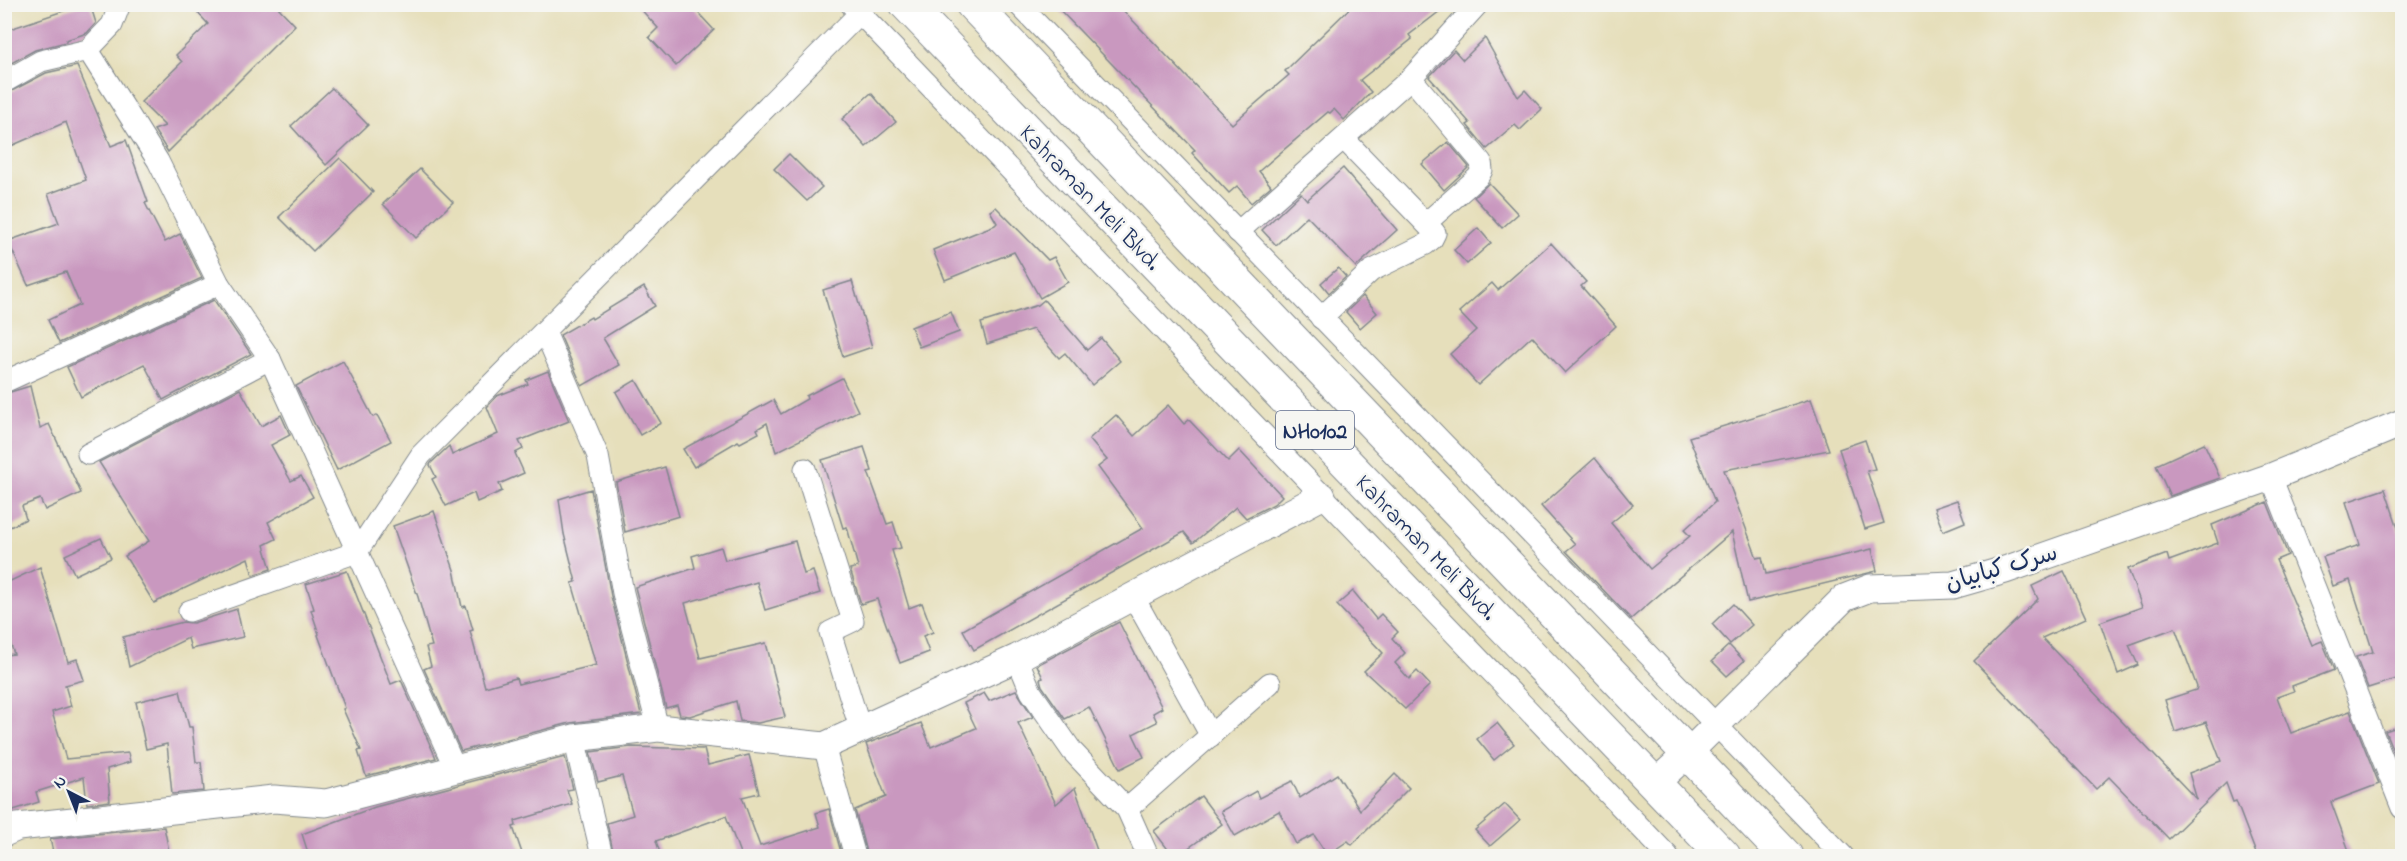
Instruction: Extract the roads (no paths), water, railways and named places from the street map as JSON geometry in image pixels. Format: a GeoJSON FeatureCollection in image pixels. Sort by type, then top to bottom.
{"type":"FeatureCollection","features":[{"type":"Feature","properties":{"kind":"highway","name":"Kahraman Meli Blvd."},"geometry":{"type":"LineString","coordinates":[[906,4],[1724,856]]}},
{"type":"Feature","properties":{"kind":"highway","name":"Kahraman Meli Blvd."},"geometry":{"type":"LineString","coordinates":[[972,4],[1786,856]]}},
{"type":"Feature","properties":{"kind":"street"},"geometry":{"type":"LineString","coordinates":[[4,82],[41,61],[88,50],[112,25],[120,4]]}},
{"type":"Feature","properties":{"kind":"street"},"geometry":{"type":"LineString","coordinates":[[1018,4],[1843,856]]}},
{"type":"Feature","properties":{"kind":"street"},"geometry":{"type":"LineString","coordinates":[[1238,232],[1411,78],[1478,4]]}},
{"type":"Feature","properties":{"kind":"street"},"geometry":{"type":"LineString","coordinates":[[189,610],[357,552],[421,455],[545,332],[855,9],[1668,856]]}},
{"type":"Feature","properties":{"kind":"street"},"geometry":{"type":"LineString","coordinates":[[88,50],[158,161],[219,284],[270,359],[455,768]]}},
{"type":"Feature","properties":{"kind":"street"},"geometry":{"type":"LineString","coordinates":[[1411,78],[1481,162],[1482,170],[1478,177],[1426,223]]}},
{"type":"Feature","properties":{"kind":"street"},"geometry":{"type":"LineString","coordinates":[[1321,318],[1371,271],[1432,239],[1435,232],[1344,139]]}},
{"type":"Feature","properties":{"kind":"street"},"geometry":{"type":"LineString","coordinates":[[4,382],[219,284]]}},
{"type":"Feature","properties":{"kind":"street"},"geometry":{"type":"LineString","coordinates":[[545,332],[598,456],[623,593],[658,728]]}},
{"type":"Feature","properties":{"kind":"street"},"geometry":{"type":"LineString","coordinates":[[88,454],[270,359]]}},
{"type":"Feature","properties":{"kind":"street","name":"سرک کبابیان"},"geometry":{"type":"LineString","coordinates":[[1654,784],[1844,598],[1870,588],[1953,585],[2005,570],[2271,477],[2403,423]]}},
{"type":"Feature","properties":{"kind":"street"},"geometry":{"type":"LineString","coordinates":[[805,469],[853,621],[830,632],[861,731]]}},
{"type":"Feature","properties":{"kind":"street"},"geometry":{"type":"LineString","coordinates":[[2271,477],[2403,808]]}},
{"type":"Feature","properties":{"kind":"street"},"geometry":{"type":"LineString","coordinates":[[4,833],[18,827],[274,799],[326,803],[574,738],[658,728],[824,746],[1017,658],[1322,496]]}},
{"type":"Feature","properties":{"kind":"street"},"geometry":{"type":"LineString","coordinates":[[1133,596],[1211,736]]}},
{"type":"Feature","properties":{"kind":"street"},"geometry":{"type":"LineString","coordinates":[[1017,658],[1031,692],[1072,752],[1126,809],[1148,856]]}},
{"type":"Feature","properties":{"kind":"street"},"geometry":{"type":"LineString","coordinates":[[1126,809],[1270,683]]}},
{"type":"Feature","properties":{"kind":"street"},"geometry":{"type":"LineString","coordinates":[[574,738],[602,856]]}},
{"type":"Feature","properties":{"kind":"street"},"geometry":{"type":"LineString","coordinates":[[824,746],[855,856]]}}]}
